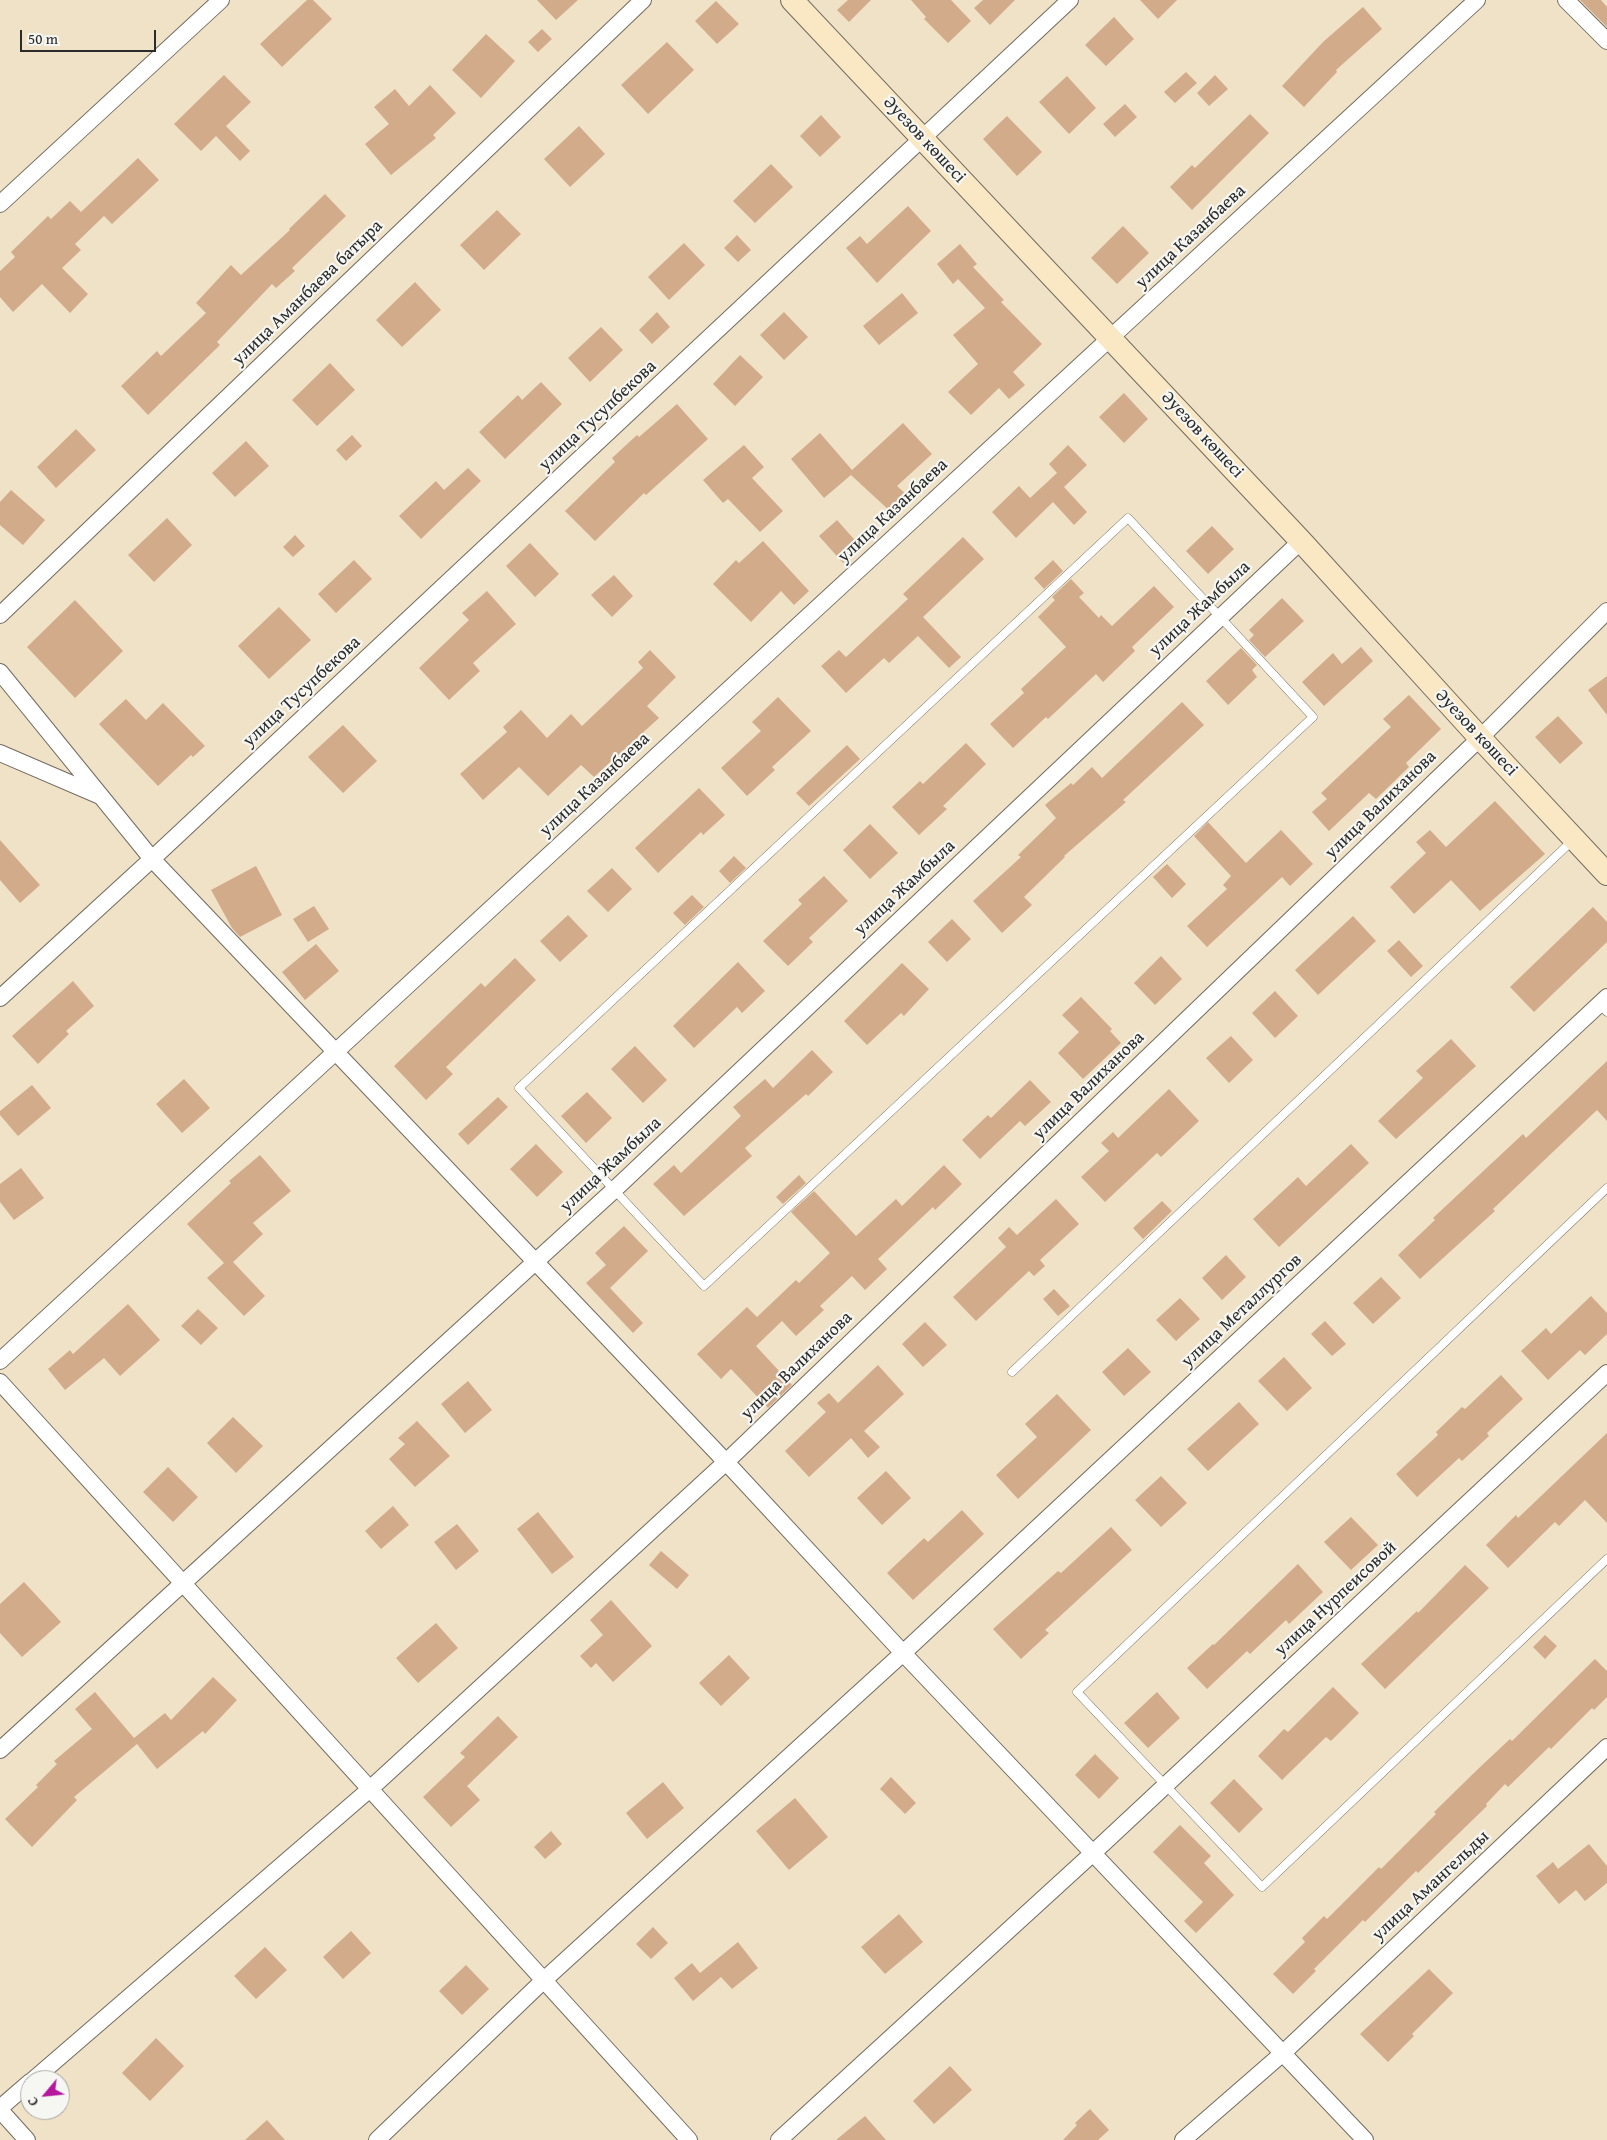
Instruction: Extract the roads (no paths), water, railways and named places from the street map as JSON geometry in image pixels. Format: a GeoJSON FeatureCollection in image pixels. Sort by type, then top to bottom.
{"type":"FeatureCollection","features":[{"type":"Feature","properties":{"kind":"main road","name":"Әуезов көшесі"},"geometry":{"type":"LineString","coordinates":[[792,0],[1301,541],[1607,874]]}},
{"type":"Feature","properties":{"kind":"street"},"geometry":{"type":"LineString","coordinates":[[0,204],[221,0]]}},
{"type":"Feature","properties":{"kind":"street","name":"улица Аманбаева батыра"},"geometry":{"type":"LineString","coordinates":[[0,615],[643,0]]}},
{"type":"Feature","properties":{"kind":"street","name":"улица Тусупбекова"},"geometry":{"type":"LineString","coordinates":[[0,998],[152,860],[924,139],[1070,0]]}},
{"type":"Feature","properties":{"kind":"street","name":"улица Казанбаева"},"geometry":{"type":"LineString","coordinates":[[0,1361],[1477,0]]}},
{"type":"Feature","properties":{"kind":"street"},"geometry":{"type":"LineString","coordinates":[[1566,0],[1607,41]]}},
{"type":"Feature","properties":{"kind":"street","name":"улица Жамбыла"},"geometry":{"type":"LineString","coordinates":[[0,1750],[614,1190],[1301,541]]}},
{"type":"Feature","properties":{"kind":"street","name":"улица Валиханова"},"geometry":{"type":"LineString","coordinates":[[44,2070],[370,1789],[726,1462],[1480,738],[1607,611]]}},
{"type":"Feature","properties":{"kind":"street"},"geometry":{"type":"LineString","coordinates":[[0,672],[152,860],[726,1462],[903,1653],[1365,2140]]}},
{"type":"Feature","properties":{"kind":"street"},"geometry":{"type":"LineString","coordinates":[[0,753],[102,797]]}},
{"type":"Feature","properties":{"kind":"street","name":"улица Металлургов"},"geometry":{"type":"LineString","coordinates":[[377,2140],[544,1980],[903,1653],[1605,1005]]}},
{"type":"Feature","properties":{"kind":"street","name":"улица Нурпеисовой"},"geometry":{"type":"LineString","coordinates":[[779,2140],[1166,1786],[1607,1373]]}},
{"type":"Feature","properties":{"kind":"street"},"geometry":{"type":"LineString","coordinates":[[0,1382],[689,2140]]}},
{"type":"Feature","properties":{"kind":"street","name":"улица Амангельды"},"geometry":{"type":"LineString","coordinates":[[1183,2140],[1283,2053],[1607,1748]]}},
{"type":"Feature","properties":{"kind":"street","name":"улица Валиханова"},"geometry":{"type":"LineString","coordinates":[[0,2109],[20,2091]]}},
{"type":"Feature","properties":{"kind":"street"},"geometry":{"type":"LineString","coordinates":[[0,2109],[27,2140]]}},
{"type":"Feature","properties":{"kind":"lane"},"geometry":{"type":"LineString","coordinates":[[1128,518],[1220,617],[1313,717],[704,1286],[519,1088],[1128,518]]}},
{"type":"Feature","properties":{"kind":"lane"},"geometry":{"type":"LineString","coordinates":[[1012,1372],[1574,839]]}},
{"type":"Feature","properties":{"kind":"lane"},"geometry":{"type":"LineString","coordinates":[[1607,1188],[1077,1692],[1262,1887],[1607,1559]]}}]}
